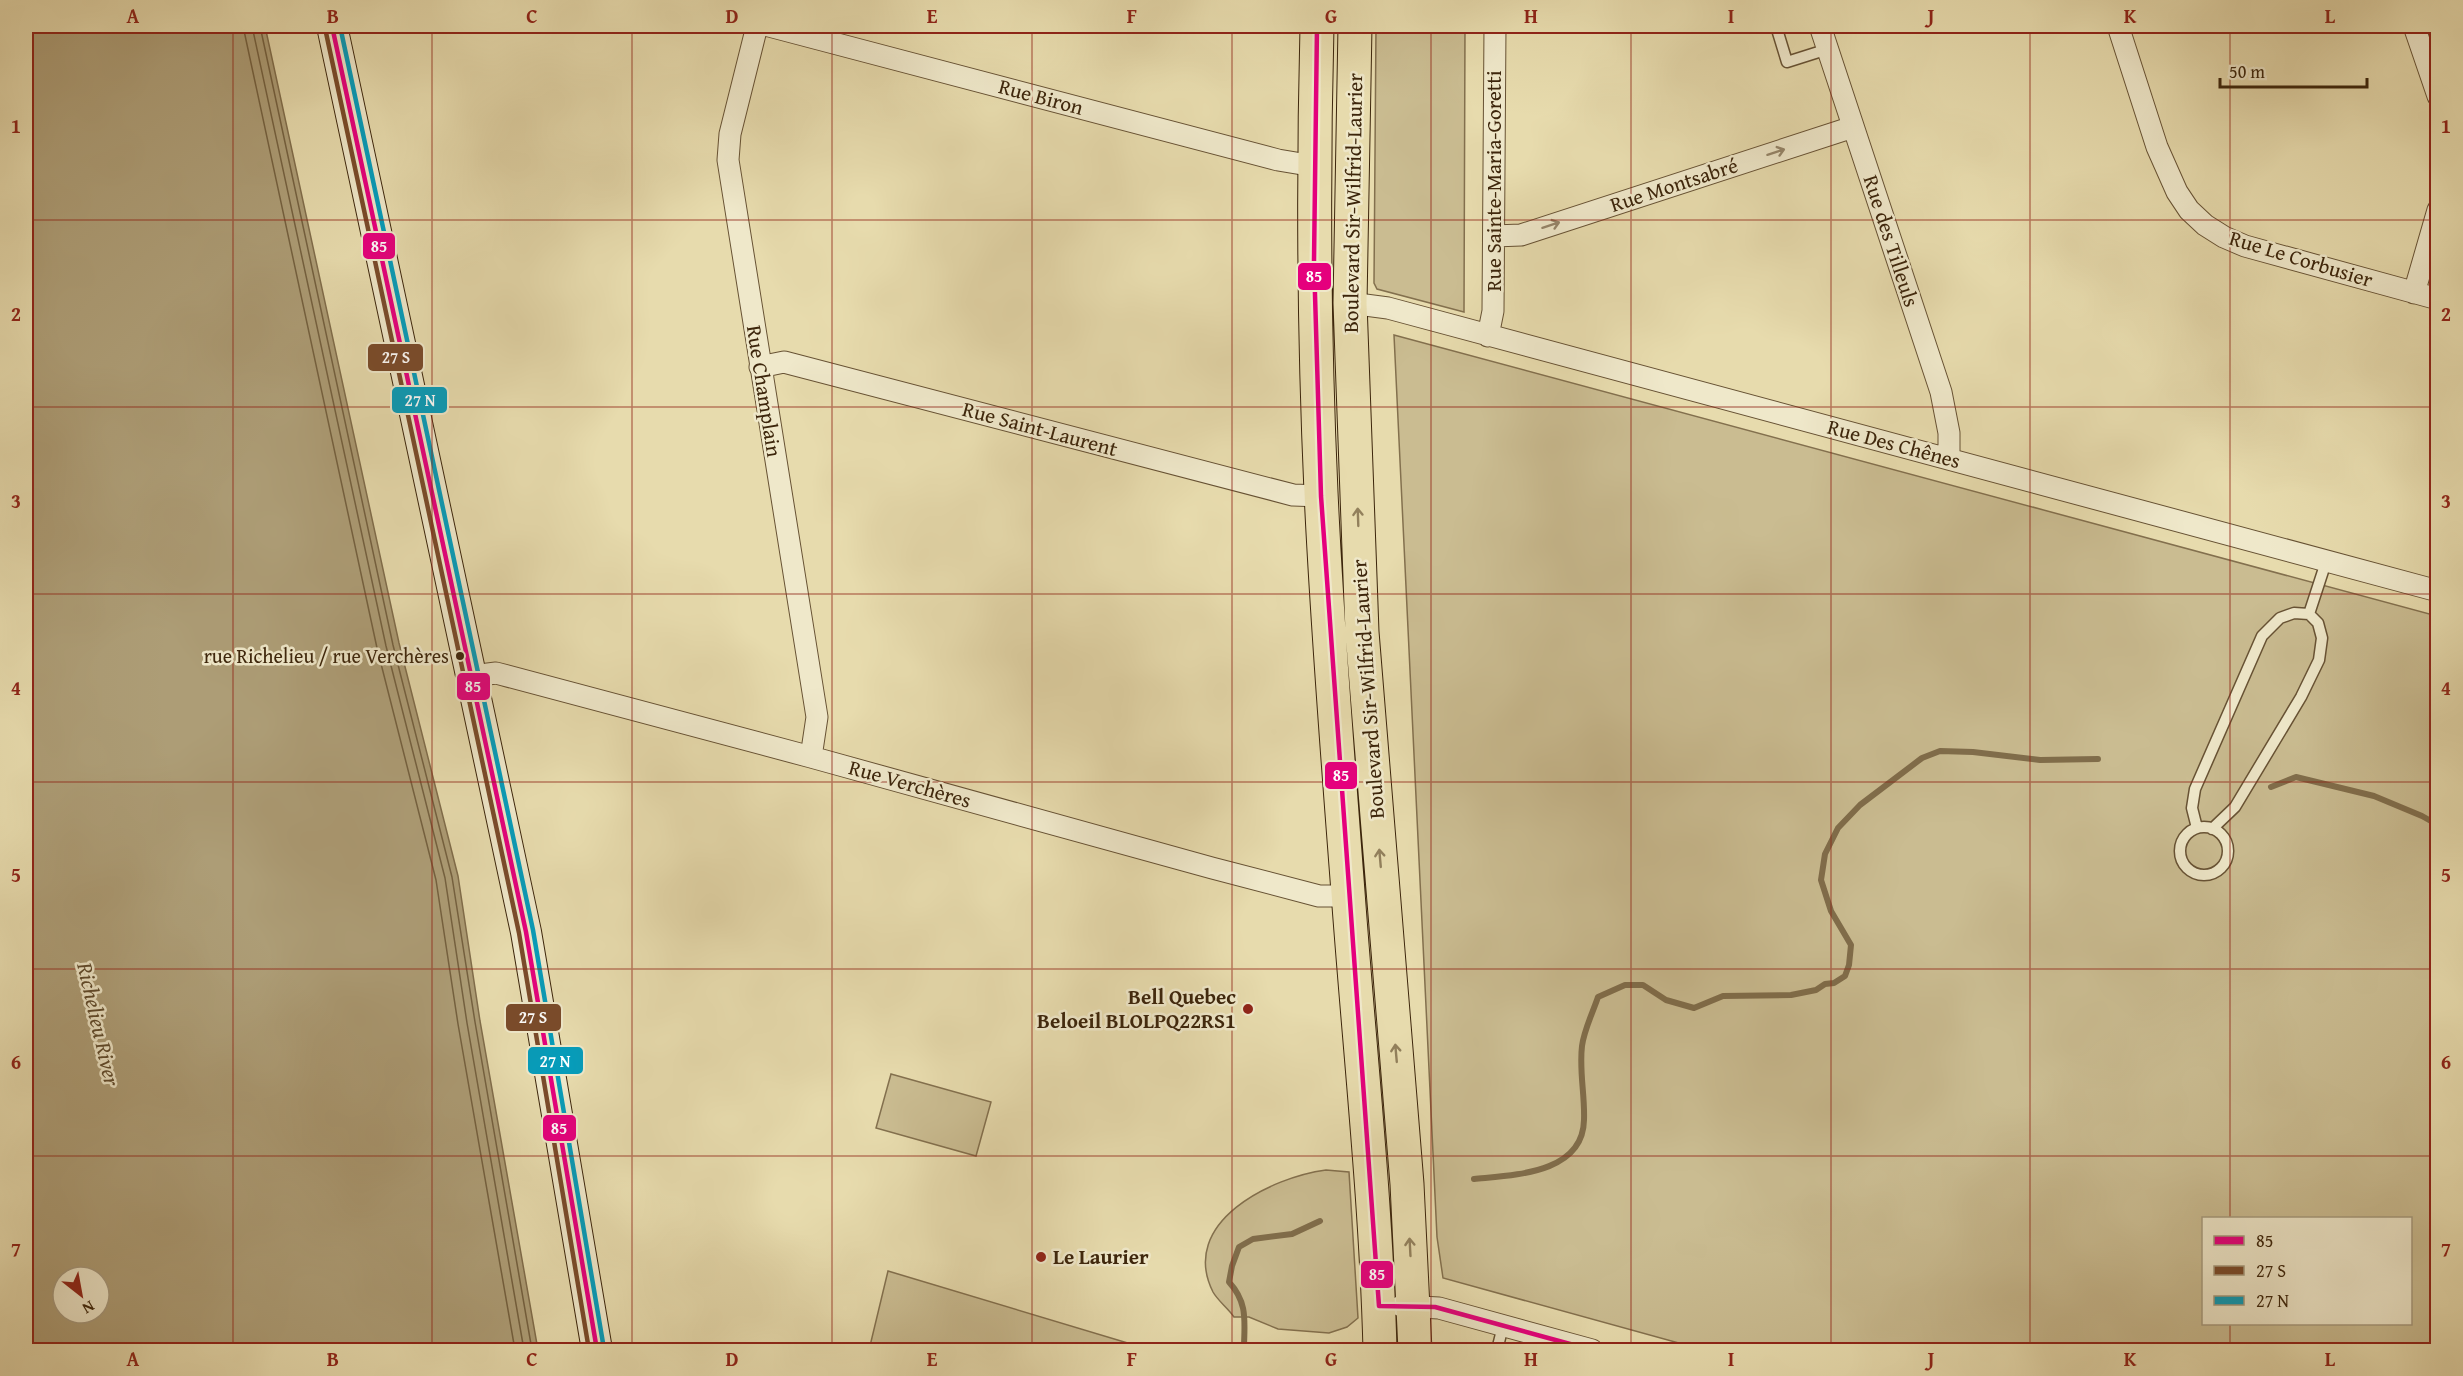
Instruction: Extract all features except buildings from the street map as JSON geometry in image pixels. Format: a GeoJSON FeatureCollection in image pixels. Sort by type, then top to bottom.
{"type":"FeatureCollection","features":[{"type":"Feature","properties":{"kind":"main road"},"geometry":{"type":"LineString","coordinates":[[332,26],[526,932],[597,1350]]}},
{"type":"Feature","properties":{"kind":"main road","name":"Boulevard Sir-Wilfrid-Laurier"},"geometry":{"type":"LineString","coordinates":[[1317,26],[1314,166],[1316,351],[1321,496],[1348,896],[1372,1175],[1380,1350]]}},
{"type":"Feature","properties":{"kind":"main road","name":"Boulevard Sir-Wilfrid-Laurier"},"geometry":{"type":"LineString","coordinates":[[1355,26],[1350,303],[1362,632],[1407,1184],[1415,1350]]}},
{"type":"Feature","properties":{"kind":"street","name":"Rue Champlain"},"geometry":{"type":"LineString","coordinates":[[757,26],[730,134],[728,160],[817,717],[811,757]]}},
{"type":"Feature","properties":{"kind":"street","name":"Rue Biron"},"geometry":{"type":"LineString","coordinates":[[770,26],[1278,160],[1314,166]]}},
{"type":"Feature","properties":{"kind":"street","name":"Rue Sainte-Maria-Goretti"},"geometry":{"type":"LineString","coordinates":[[1488,336],[1493,311],[1495,26]]}},
{"type":"Feature","properties":{"kind":"street","name":"Rue des Tilleuls"},"geometry":{"type":"LineString","coordinates":[[1820,26],[1941,392],[1949,433],[1949,459]]}},
{"type":"Feature","properties":{"kind":"street","name":"Rue Le Corbusier"},"geometry":{"type":"LineString","coordinates":[[2118,26],[2168,174],[2183,201],[2205,225],[2245,246],[2438,299]]}},
{"type":"Feature","properties":{"kind":"street"},"geometry":{"type":"LineString","coordinates":[[2414,26],[2438,96]]}},
{"type":"Feature","properties":{"kind":"street","name":"Rue Montsabré"},"geometry":{"type":"LineString","coordinates":[[1494,236],[1521,235],[1853,127]]}},
{"type":"Feature","properties":{"kind":"street"},"geometry":{"type":"LineString","coordinates":[[2414,293],[2438,210]]}},
{"type":"Feature","properties":{"kind":"street","name":"Rue Des Chênes"},"geometry":{"type":"LineString","coordinates":[[1350,303],[1388,308],[2438,591]]}},
{"type":"Feature","properties":{"kind":"street","name":"Rue Saint-Laurent"},"geometry":{"type":"LineString","coordinates":[[760,367],[784,362],[1293,495],[1321,496]]}},
{"type":"Feature","properties":{"kind":"street","name":"Rue Verchères"},"geometry":{"type":"LineString","coordinates":[[472,676],[496,673],[1319,896],[1348,896]]}},
{"type":"Feature","properties":{"kind":"street"},"geometry":{"type":"LineString","coordinates":[[1379,1306],[1435,1307],[1592,1350]]}},
{"type":"Feature","properties":{"kind":"lane"},"geometry":{"type":"LineString","coordinates":[[1776,26],[1787,62],[1828,49]]}},
{"type":"Feature","properties":{"kind":"lane"},"geometry":{"type":"LineString","coordinates":[[2309,614],[2326,562]]}},
{"type":"Feature","properties":{"kind":"lane"},"geometry":{"type":"LineString","coordinates":[[2196,828],[2192,808],[2195,789],[2262,636],[2280,618],[2294,613],[2309,614],[2318,622],[2322,638],[2319,660],[2301,697],[2235,807],[2212,829]]}},
{"type":"Feature","properties":{"kind":"lane"},"geometry":{"type":"LineString","coordinates":[[2196,828],[2212,829],[2224,838],[2228,854],[2214,873],[2198,874],[2185,866],[2180,852],[2184,837],[2196,828]]}},
{"type":"Feature","properties":{"kind":"lane"},"geometry":{"type":"LineString","coordinates":[[1497,1350],[1503,1326]]}},
{"type":"Feature","properties":{"kind":"shaded area"},"geometry":{"type":"Polygon","coordinates":[[[1376,26],[1465,26],[1464,312],[1377,289],[1374,283],[1376,26]]]}},
{"type":"Feature","properties":{"kind":"shaded area"},"geometry":{"type":"Polygon","coordinates":[[[1394,335],[2437,616],[2437,1350],[1704,1350],[1443,1278],[1437,1237],[1394,335]]]}},
{"type":"Feature","properties":{"kind":"shaded area"},"geometry":{"type":"Polygon","coordinates":[[[891,1074],[991,1102],[976,1156],[876,1128],[891,1074]]]}},
{"type":"Feature","properties":{"kind":"shaded area"},"geometry":{"type":"Polygon","coordinates":[[[1326,1170],[1349,1172],[1358,1318],[1347,1327],[1329,1333],[1278,1329],[1249,1317],[1234,1317],[1213,1292],[1206,1267],[1208,1244],[1219,1224],[1236,1207],[1257,1193],[1304,1174],[1326,1170]]]}},
{"type":"Feature","properties":{"kind":"shaded area"},"geometry":{"type":"Polygon","coordinates":[[[888,1271],[1151,1350],[869,1350],[888,1271]]]}},
{"type":"Feature","properties":{"kind":"water","name":"Richelieu River"},"geometry":{"type":"Polygon","coordinates":[[[26,26],[265,26],[399,643],[458,876],[480,1021],[538,1350],[26,1350],[26,26]]]}},
{"type":"Feature","properties":{"kind":"waterway"},"geometry":{"type":"LineString","coordinates":[[1474,1179],[1508,1176],[1543,1168],[1559,1161],[1572,1151],[1581,1138],[1584,1120],[1582,1046],[1598,997],[1625,985],[1643,985],[1666,1000],[1694,1008],[1723,996],[1791,995],[1816,990],[1845,976],[1849,965],[1851,945],[1831,911],[1821,880],[1825,854],[1838,828],[1860,805],[1922,758],[1940,751],[1973,752],[2040,760],[2098,759]]}},
{"type":"Feature","properties":{"kind":"waterway"},"geometry":{"type":"LineString","coordinates":[[2271,787],[2296,777],[2374,796],[2438,825]]}},
{"type":"Feature","properties":{"kind":"waterway"},"geometry":{"type":"LineString","coordinates":[[1244,1350],[1243,1306],[1229,1282],[1239,1247],[1253,1239],[1292,1234],[1320,1221]]}},
{"type":"Feature","properties":{"kind":"transit line","name":"85"},"geometry":{"type":"LineString","coordinates":[[332,26],[526,932],[597,1350]]}},
{"type":"Feature","properties":{"kind":"transit line"},"geometry":{"type":"LineString","coordinates":[[340,26],[533,930],[604,1349]]}},
{"type":"Feature","properties":{"kind":"transit line","name":"85"},"geometry":{"type":"LineString","coordinates":[[1317,26],[1314,261],[1321,496],[1379,1306],[1435,1307],[1592,1350]]}},
{"type":"Feature","properties":{"kind":"transit line"},"geometry":{"type":"LineString","coordinates":[[325,28],[519,933],[589,1350]]}},
{"type":"Feature","properties":{"kind":"place","name":"rue Richelieu / rue Verchères"},"geometry":{"type":"Point","coordinates":[460,656]}},
{"type":"Feature","properties":{"kind":"place","name":"Bell Quebec Beloeil BLOLPQ22RS1"},"geometry":{"type":"Point","coordinates":[1248,1009]}},
{"type":"Feature","properties":{"kind":"place","name":"Le Laurier"},"geometry":{"type":"Point","coordinates":[1041,1257]}}]}
